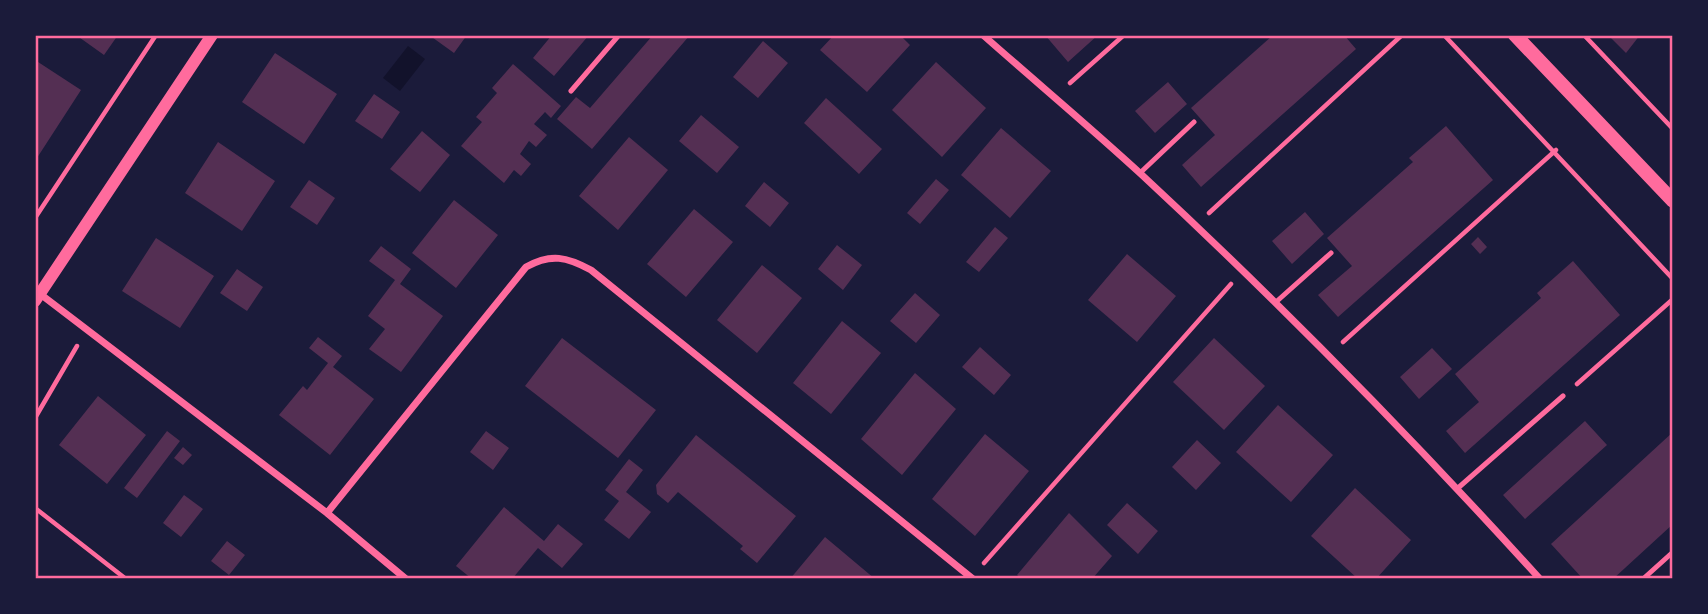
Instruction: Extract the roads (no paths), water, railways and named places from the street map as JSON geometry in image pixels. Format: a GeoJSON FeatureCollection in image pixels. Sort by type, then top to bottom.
{"type":"FeatureCollection","features":[{"type":"Feature","properties":{"kind":"main road"},"geometry":{"type":"LineString","coordinates":[[1515,35],[1673,201]]}},
{"type":"Feature","properties":{"kind":"street"},"geometry":{"type":"LineString","coordinates":[[212,35],[36,294],[327,513],[406,579]]}},
{"type":"Feature","properties":{"kind":"street"},"geometry":{"type":"LineString","coordinates":[[983,35],[1140,173],[1276,302],[1458,488],[1540,579]]}},
{"type":"Feature","properties":{"kind":"street"},"geometry":{"type":"LineString","coordinates":[[327,513],[526,267],[555,256],[570,258],[592,270],[972,578]]}},
{"type":"Feature","properties":{"kind":"lane"},"geometry":{"type":"LineString","coordinates":[[571,91],[619,35]]}},
{"type":"Feature","properties":{"kind":"lane"},"geometry":{"type":"LineString","coordinates":[[1140,173],[1194,122]]}},
{"type":"Feature","properties":{"kind":"lane"},"geometry":{"type":"LineString","coordinates":[[1276,302],[1331,253]]}},
{"type":"Feature","properties":{"kind":"lane"},"geometry":{"type":"LineString","coordinates":[[1458,488],[1563,396]]}},
{"type":"Feature","properties":{"kind":"lane"},"geometry":{"type":"LineString","coordinates":[[1643,579],[1673,552]]}}]}
